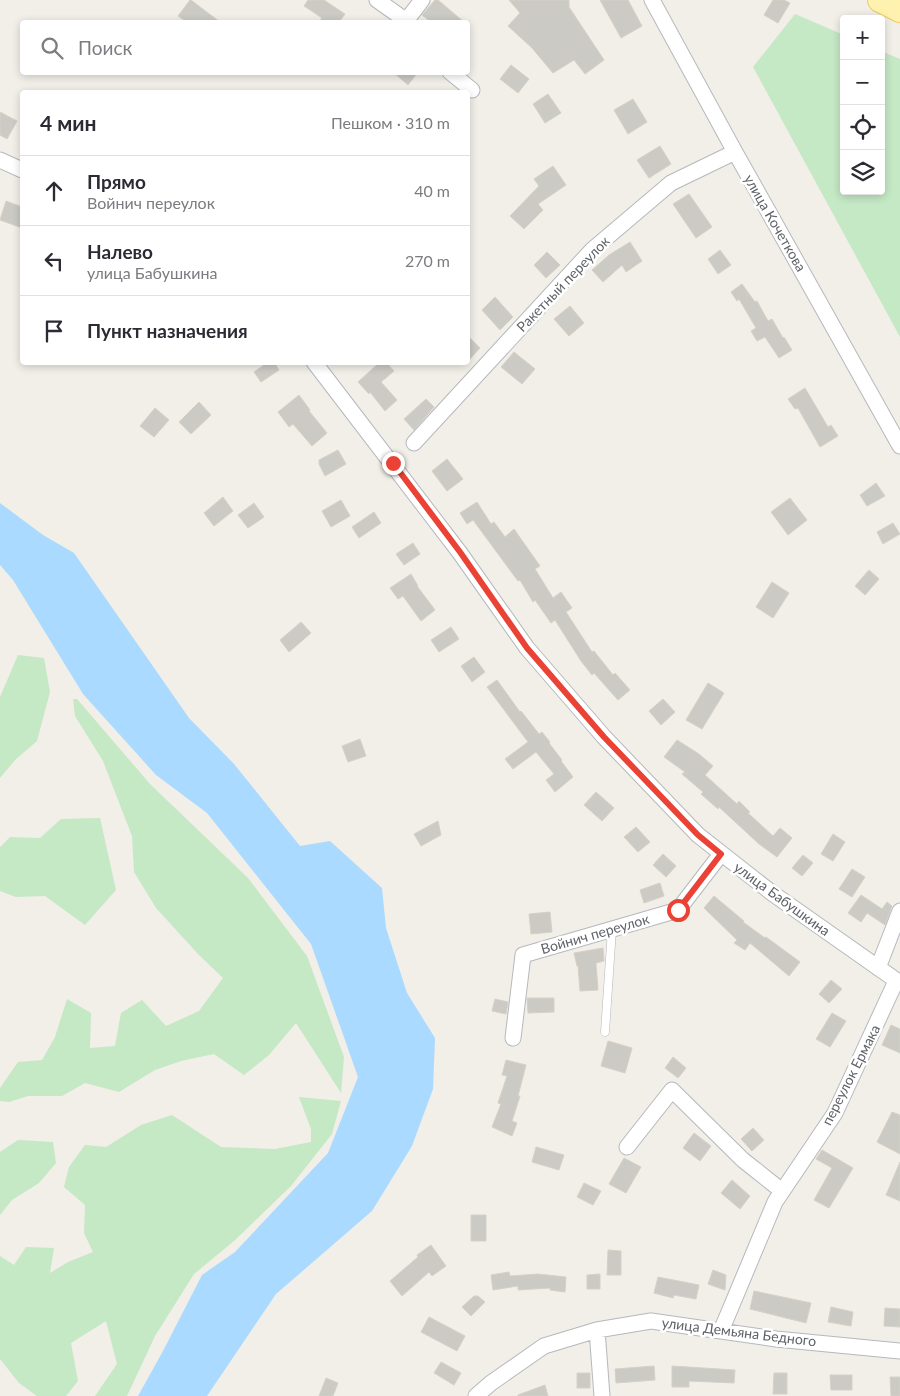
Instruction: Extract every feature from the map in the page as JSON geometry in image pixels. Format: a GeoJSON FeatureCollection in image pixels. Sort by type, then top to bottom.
{"type":"FeatureCollection","features":[{"type":"Feature","properties":{"kind":"main road"},"geometry":{"type":"LineString","coordinates":[[880,0],[900,10]]}},
{"type":"Feature","properties":{"kind":"street"},"geometry":{"type":"LineString","coordinates":[[377,0],[404,20]]}},
{"type":"Feature","properties":{"kind":"street"},"geometry":{"type":"LineString","coordinates":[[408,20],[422,0]]}},
{"type":"Feature","properties":{"kind":"street","name":"улица Кочеткова"},"geometry":{"type":"LineString","coordinates":[[652,0],[734,152],[900,446]]}},
{"type":"Feature","properties":{"kind":"street"},"geometry":{"type":"LineString","coordinates":[[454,75],[472,90]]}},
{"type":"Feature","properties":{"kind":"street","name":"Ракетный переулок"},"geometry":{"type":"LineString","coordinates":[[414,443],[592,250],[671,183],[734,152]]}},
{"type":"Feature","properties":{"kind":"street"},"geometry":{"type":"LineString","coordinates":[[0,160],[20,169]]}},
{"type":"Feature","properties":{"kind":"street","name":"улица Бабушкина"},"geometry":{"type":"LineString","coordinates":[[316,365],[460,552],[527,648],[604,737],[698,835],[772,893],[898,982]]}},
{"type":"Feature","properties":{"kind":"street","name":"Войнич переулок"},"geometry":{"type":"LineString","coordinates":[[513,1038],[523,955],[678,910],[721,854]]}},
{"type":"Feature","properties":{"kind":"street"},"geometry":{"type":"LineString","coordinates":[[878,968],[900,911]]}},
{"type":"Feature","properties":{"kind":"street","name":"переулок Ермака"},"geometry":{"type":"LineString","coordinates":[[720,1331],[774,1202],[835,1113],[898,982]]}},
{"type":"Feature","properties":{"kind":"street"},"geometry":{"type":"LineString","coordinates":[[627,1147],[672,1090],[743,1160],[782,1191]]}},
{"type":"Feature","properties":{"kind":"street","name":"улица Демьяна Бедного"},"geometry":{"type":"LineString","coordinates":[[476,1396],[492,1382],[544,1346],[597,1330],[651,1321],[776,1338],[900,1351]]}},
{"type":"Feature","properties":{"kind":"street"},"geometry":{"type":"LineString","coordinates":[[597,1330],[602,1396]]}},
{"type":"Feature","properties":{"kind":"lane"},"geometry":{"type":"LineString","coordinates":[[605,1032],[612,929]]}},
{"type":"Feature","properties":{"kind":"green space"},"geometry":{"type":"Polygon","coordinates":[[[795,14],[840,33],[840,195],[885,195],[885,53],[900,59],[900,337],[753,67],[795,14]]]}},
{"type":"Feature","properties":{"kind":"green space"},"geometry":{"type":"Polygon","coordinates":[[[18,655],[44,658],[50,692],[37,741],[16,759],[0,778],[0,697],[18,655]]]}},
{"type":"Feature","properties":{"kind":"green space"},"geometry":{"type":"Polygon","coordinates":[[[73,699],[77,699],[150,784],[248,878],[307,956],[344,1057],[341,1093],[296,1023],[269,1055],[244,1075],[214,1054],[181,1061],[155,1070],[119,1092],[85,1083],[62,1096],[28,1096],[9,1102],[0,1101],[0,1088],[18,1062],[42,1060],[55,1037],[67,999],[91,1013],[90,1048],[115,1046],[121,1013],[142,1000],[166,1026],[199,1011],[223,978],[156,908],[134,872],[132,836],[103,761],[75,716],[73,699]]]}},
{"type":"Feature","properties":{"kind":"green space"},"geometry":{"type":"Polygon","coordinates":[[[100,818],[116,890],[85,925],[45,896],[16,897],[0,891],[0,847],[10,837],[40,838],[61,819],[100,818]]]}},
{"type":"Feature","properties":{"kind":"green space"},"geometry":{"type":"Polygon","coordinates":[[[299,1097],[341,1101],[332,1134],[291,1186],[234,1241],[194,1274],[155,1336],[127,1396],[95,1396],[117,1364],[106,1321],[71,1343],[78,1381],[66,1396],[37,1396],[19,1383],[0,1359],[0,1256],[14,1265],[26,1247],[54,1248],[50,1273],[68,1262],[93,1252],[84,1233],[85,1205],[64,1187],[69,1167],[85,1145],[106,1147],[141,1125],[172,1115],[221,1147],[275,1149],[311,1142],[311,1129],[299,1097]]]}},
{"type":"Feature","properties":{"kind":"green space"},"geometry":{"type":"Polygon","coordinates":[[[18,1140],[53,1142],[56,1163],[39,1183],[12,1200],[0,1215],[0,1152],[18,1140]]]}},
{"type":"Feature","properties":{"kind":"water"},"geometry":{"type":"Polygon","coordinates":[[[0,503],[43,535],[74,553],[189,718],[234,764],[300,846],[330,841],[382,888],[386,928],[407,993],[435,1038],[433,1089],[412,1146],[372,1211],[276,1294],[207,1396],[138,1396],[202,1275],[235,1252],[328,1153],[358,1077],[311,944],[207,813],[156,775],[83,694],[13,580],[0,565],[0,503]]]}},
{"type":"Feature","properties":{"kind":"building"},"geometry":{"type":"Polygon","coordinates":[[[191,0],[217,20],[184,20],[178,16],[191,0]]]}},
{"type":"Feature","properties":{"kind":"building"},"geometry":{"type":"Polygon","coordinates":[[[308,0],[324,0],[345,14],[340,20],[320,20],[322,18],[304,6],[308,0]]]}},
{"type":"Feature","properties":{"kind":"building"},"geometry":{"type":"Polygon","coordinates":[[[435,0],[438,0],[462,20],[428,20],[422,15],[435,0]]]}},
{"type":"Feature","properties":{"kind":"building"},"geometry":{"type":"Polygon","coordinates":[[[509,0],[569,0],[569,7],[604,60],[585,74],[574,60],[553,73],[532,48],[508,26],[520,13],[509,0]]]}},
{"type":"Feature","properties":{"kind":"building"},"geometry":{"type":"Polygon","coordinates":[[[600,0],[628,0],[642,26],[621,38],[600,0]]]}},
{"type":"Feature","properties":{"kind":"building"},"geometry":{"type":"Polygon","coordinates":[[[773,0],[784,0],[790,3],[778,23],[764,15],[773,0]]]}},
{"type":"Feature","properties":{"kind":"building"},"geometry":{"type":"Polygon","coordinates":[[[511,65],[529,79],[518,93],[500,79],[511,65]]]}},
{"type":"Feature","properties":{"kind":"building"},"geometry":{"type":"Polygon","coordinates":[[[396,75],[416,75],[408,85],[396,75]]]}},
{"type":"Feature","properties":{"kind":"building"},"geometry":{"type":"Polygon","coordinates":[[[548,94],[561,113],[545,123],[533,104],[548,94]]]}},
{"type":"Feature","properties":{"kind":"building"},"geometry":{"type":"Polygon","coordinates":[[[633,99],[647,122],[628,134],[614,110],[633,99]]]}},
{"type":"Feature","properties":{"kind":"building"},"geometry":{"type":"Polygon","coordinates":[[[0,112],[17,121],[7,139],[0,135],[0,112]]]}},
{"type":"Feature","properties":{"kind":"building"},"geometry":{"type":"Polygon","coordinates":[[[660,146],[671,164],[649,178],[637,160],[660,146]]]}},
{"type":"Feature","properties":{"kind":"building"},"geometry":{"type":"Polygon","coordinates":[[[553,166],[566,185],[538,204],[543,210],[524,229],[510,216],[539,186],[534,179],[553,166]]]}},
{"type":"Feature","properties":{"kind":"building"},"geometry":{"type":"Polygon","coordinates":[[[689,194],[712,227],[696,238],[673,204],[689,194]]]}},
{"type":"Feature","properties":{"kind":"building"},"geometry":{"type":"Polygon","coordinates":[[[6,201],[20,206],[20,227],[0,220],[6,201]]]}},
{"type":"Feature","properties":{"kind":"building"},"geometry":{"type":"Polygon","coordinates":[[[630,242],[642,261],[626,272],[622,265],[603,282],[592,270],[609,255],[630,242]]]}},
{"type":"Feature","properties":{"kind":"building"},"geometry":{"type":"Polygon","coordinates":[[[720,250],[731,265],[718,274],[708,259],[720,250]]]}},
{"type":"Feature","properties":{"kind":"building"},"geometry":{"type":"Polygon","coordinates":[[[547,252],[560,265],[546,278],[534,265],[547,252]]]}},
{"type":"Feature","properties":{"kind":"building"},"geometry":{"type":"Polygon","coordinates":[[[742,284],[755,302],[757,301],[768,321],[772,319],[792,350],[779,358],[765,337],[757,341],[751,331],[756,328],[739,299],[737,301],[731,292],[742,284]]]}},
{"type":"Feature","properties":{"kind":"building"},"geometry":{"type":"Polygon","coordinates":[[[495,297],[513,317],[500,330],[482,310],[495,297]]]}},
{"type":"Feature","properties":{"kind":"building"},"geometry":{"type":"Polygon","coordinates":[[[570,306],[584,323],[569,336],[554,319],[570,306]]]}},
{"type":"Feature","properties":{"kind":"building"},"geometry":{"type":"Polygon","coordinates":[[[470,338],[480,348],[470,359],[470,338]]]}},
{"type":"Feature","properties":{"kind":"building"},"geometry":{"type":"Polygon","coordinates":[[[514,352],[535,369],[522,384],[501,367],[514,352]]]}},
{"type":"Feature","properties":{"kind":"building"},"geometry":{"type":"Polygon","coordinates":[[[264,365],[276,365],[279,370],[261,382],[254,372],[264,365]]]}},
{"type":"Feature","properties":{"kind":"building"},"geometry":{"type":"Polygon","coordinates":[[[377,365],[389,365],[394,371],[381,382],[397,400],[385,411],[370,392],[369,394],[358,382],[377,365]]]}},
{"type":"Feature","properties":{"kind":"building"},"geometry":{"type":"Polygon","coordinates":[[[805,388],[828,427],[831,425],[838,436],[820,447],[798,408],[795,409],[788,399],[805,388]]]}},
{"type":"Feature","properties":{"kind":"building"},"geometry":{"type":"Polygon","coordinates":[[[299,395],[327,433],[312,446],[293,424],[289,427],[278,412],[299,395]]]}},
{"type":"Feature","properties":{"kind":"building"},"geometry":{"type":"Polygon","coordinates":[[[426,399],[434,407],[414,430],[404,419],[426,399]]]}},
{"type":"Feature","properties":{"kind":"building"},"geometry":{"type":"Polygon","coordinates":[[[199,402],[211,415],[191,434],[179,422],[199,402]]]}},
{"type":"Feature","properties":{"kind":"building"},"geometry":{"type":"Polygon","coordinates":[[[155,408],[169,420],[154,437],[140,426],[155,408]]]}},
{"type":"Feature","properties":{"kind":"building"},"geometry":{"type":"Polygon","coordinates":[[[338,450],[346,464],[325,476],[319,460],[338,450]]]}},
{"type":"Feature","properties":{"kind":"building"},"geometry":{"type":"Polygon","coordinates":[[[447,459],[463,479],[447,491],[432,471],[447,459]]]}},
{"type":"Feature","properties":{"kind":"building"},"geometry":{"type":"Polygon","coordinates":[[[876,483],[885,496],[867,506],[860,495],[876,483]]]}},
{"type":"Feature","properties":{"kind":"building"},"geometry":{"type":"Polygon","coordinates":[[[223,497],[233,511],[214,526],[204,513],[223,497]]]}},
{"type":"Feature","properties":{"kind":"building"},"geometry":{"type":"Polygon","coordinates":[[[790,498],[807,520],[788,535],[771,512],[790,498]]]}},
{"type":"Feature","properties":{"kind":"building"},"geometry":{"type":"Polygon","coordinates":[[[341,500],[350,516],[331,527],[322,511],[341,500]]]}},
{"type":"Feature","properties":{"kind":"building"},"geometry":{"type":"Polygon","coordinates":[[[477,502],[491,524],[494,522],[505,537],[514,529],[540,566],[535,569],[553,598],[561,592],[572,608],[566,612],[592,652],[594,651],[613,675],[615,673],[630,690],[618,700],[594,673],[592,675],[555,620],[551,623],[535,600],[533,602],[520,580],[518,581],[473,520],[467,524],[460,513],[477,502]]]}},
{"type":"Feature","properties":{"kind":"building"},"geometry":{"type":"Polygon","coordinates":[[[254,503],[264,517],[248,528],[238,515],[254,503]]]}},
{"type":"Feature","properties":{"kind":"building"},"geometry":{"type":"Polygon","coordinates":[[[374,512],[381,523],[359,538],[352,527],[374,512]]]}},
{"type":"Feature","properties":{"kind":"building"},"geometry":{"type":"Polygon","coordinates":[[[893,523],[900,534],[883,544],[877,532],[893,523]]]}},
{"type":"Feature","properties":{"kind":"building"},"geometry":{"type":"Polygon","coordinates":[[[413,543],[420,554],[404,565],[396,554],[413,543]]]}},
{"type":"Feature","properties":{"kind":"building"},"geometry":{"type":"Polygon","coordinates":[[[869,570],[879,579],[865,595],[855,586],[869,570]]]}},
{"type":"Feature","properties":{"kind":"building"},"geometry":{"type":"Polygon","coordinates":[[[411,574],[417,586],[435,610],[421,621],[403,596],[398,599],[390,588],[411,574]]]}},
{"type":"Feature","properties":{"kind":"building"},"geometry":{"type":"Polygon","coordinates":[[[772,582],[789,593],[773,618],[756,607],[772,582]]]}},
{"type":"Feature","properties":{"kind":"building"},"geometry":{"type":"Polygon","coordinates":[[[301,622],[311,633],[289,652],[280,640],[301,622]]]}},
{"type":"Feature","properties":{"kind":"building"},"geometry":{"type":"Polygon","coordinates":[[[451,627],[459,639],[439,652],[431,640],[451,627]]]}},
{"type":"Feature","properties":{"kind":"building"},"geometry":{"type":"Polygon","coordinates":[[[474,657],[485,672],[472,682],[461,666],[474,657]]]}},
{"type":"Feature","properties":{"kind":"building"},"geometry":{"type":"Polygon","coordinates":[[[497,680],[520,712],[539,734],[542,732],[550,742],[573,777],[555,792],[546,780],[554,774],[536,752],[513,769],[505,759],[528,742],[487,687],[497,680]]]}},
{"type":"Feature","properties":{"kind":"building"},"geometry":{"type":"Polygon","coordinates":[[[708,683],[724,693],[702,729],[686,720],[708,683]]]}},
{"type":"Feature","properties":{"kind":"building"},"geometry":{"type":"Polygon","coordinates":[[[663,699],[675,712],[661,725],[649,711],[663,699]]]}},
{"type":"Feature","properties":{"kind":"building"},"geometry":{"type":"Polygon","coordinates":[[[360,739],[366,756],[348,762],[342,746],[360,739]]]}},
{"type":"Feature","properties":{"kind":"building"},"geometry":{"type":"Polygon","coordinates":[[[677,740],[699,754],[713,766],[705,775],[737,804],[739,801],[750,812],[748,813],[773,836],[780,828],[792,838],[777,857],[701,794],[703,792],[682,774],[685,772],[664,757],[677,740]]]}},
{"type":"Feature","properties":{"kind":"building"},"geometry":{"type":"Polygon","coordinates":[[[596,792],[614,808],[602,821],[584,805],[596,792]]]}},
{"type":"Feature","properties":{"kind":"building"},"geometry":{"type":"Polygon","coordinates":[[[438,821],[441,835],[421,846],[414,834],[438,821]]]}},
{"type":"Feature","properties":{"kind":"building"},"geometry":{"type":"Polygon","coordinates":[[[636,827],[650,842],[638,852],[624,837],[636,827]]]}},
{"type":"Feature","properties":{"kind":"building"},"geometry":{"type":"Polygon","coordinates":[[[833,834],[845,842],[833,861],[821,854],[833,834]]]}},
{"type":"Feature","properties":{"kind":"building"},"geometry":{"type":"Polygon","coordinates":[[[663,854],[676,866],[666,877],[653,865],[663,854]]]}},
{"type":"Feature","properties":{"kind":"building"},"geometry":{"type":"Polygon","coordinates":[[[803,855],[813,863],[802,876],[792,868],[803,855]]]}},
{"type":"Feature","properties":{"kind":"building"},"geometry":{"type":"Polygon","coordinates":[[[852,869],[865,877],[852,897],[839,889],[852,869]]]}},
{"type":"Feature","properties":{"kind":"building"},"geometry":{"type":"Polygon","coordinates":[[[660,883],[664,896],[644,903],[640,890],[660,883]]]}},
{"type":"Feature","properties":{"kind":"building"},"geometry":{"type":"Polygon","coordinates":[[[861,895],[882,909],[887,902],[892,906],[885,925],[867,913],[861,922],[848,913],[861,895]]]}},
{"type":"Feature","properties":{"kind":"building"},"geometry":{"type":"Polygon","coordinates":[[[714,896],[743,922],[800,962],[789,976],[750,943],[745,950],[734,943],[737,940],[704,908],[714,896]]]}},
{"type":"Feature","properties":{"kind":"building"},"geometry":{"type":"Polygon","coordinates":[[[550,912],[552,932],[531,934],[529,914],[550,912]]]}},
{"type":"Feature","properties":{"kind":"building"},"geometry":{"type":"Polygon","coordinates":[[[603,948],[604,961],[596,963],[598,990],[580,991],[578,966],[574,953],[603,948]]]}},
{"type":"Feature","properties":{"kind":"building"},"geometry":{"type":"Polygon","coordinates":[[[831,980],[842,989],[829,1003],[819,994],[831,980]]]}},
{"type":"Feature","properties":{"kind":"building"},"geometry":{"type":"Polygon","coordinates":[[[527,998],[554,998],[554,1012],[528,1013],[527,998]]]}},
{"type":"Feature","properties":{"kind":"building"},"geometry":{"type":"Polygon","coordinates":[[[495,999],[508,1002],[506,1014],[492,1011],[495,999]]]}},
{"type":"Feature","properties":{"kind":"building"},"geometry":{"type":"Polygon","coordinates":[[[832,1013],[846,1021],[830,1047],[816,1039],[832,1013]]]}},
{"type":"Feature","properties":{"kind":"building"},"geometry":{"type":"Polygon","coordinates":[[[891,1025],[900,1029],[900,1053],[882,1045],[891,1025]]]}},
{"type":"Feature","properties":{"kind":"building"},"geometry":{"type":"Polygon","coordinates":[[[608,1041],[632,1048],[625,1073],[601,1066],[608,1041]]]}},
{"type":"Feature","properties":{"kind":"building"},"geometry":{"type":"Polygon","coordinates":[[[673,1057],[686,1068],[678,1078],[665,1068],[673,1057]]]}},
{"type":"Feature","properties":{"kind":"building"},"geometry":{"type":"Polygon","coordinates":[[[506,1060],[526,1065],[518,1096],[520,1096],[512,1121],[517,1123],[512,1136],[492,1127],[501,1104],[498,1103],[507,1076],[502,1075],[506,1060]]]}},
{"type":"Feature","properties":{"kind":"building"},"geometry":{"type":"Polygon","coordinates":[[[892,1112],[900,1115],[900,1154],[877,1142],[892,1112]]]}},
{"type":"Feature","properties":{"kind":"building"},"geometry":{"type":"Polygon","coordinates":[[[753,1128],[764,1140],[752,1151],[741,1139],[753,1128]]]}},
{"type":"Feature","properties":{"kind":"building"},"geometry":{"type":"Polygon","coordinates":[[[694,1133],[711,1146],[700,1161],[683,1148],[694,1133]]]}},
{"type":"Feature","properties":{"kind":"building"},"geometry":{"type":"Polygon","coordinates":[[[536,1147],[564,1155],[559,1170],[532,1162],[536,1147]]]}},
{"type":"Feature","properties":{"kind":"building"},"geometry":{"type":"Polygon","coordinates":[[[822,1150],[853,1168],[829,1208],[814,1200],[832,1168],[816,1159],[822,1150]]]}},
{"type":"Feature","properties":{"kind":"building"},"geometry":{"type":"Polygon","coordinates":[[[624,1158],[641,1167],[626,1193],[609,1184],[624,1158]]]}},
{"type":"Feature","properties":{"kind":"building"},"geometry":{"type":"Polygon","coordinates":[[[900,1162],[900,1201],[886,1195],[900,1162]]]}},
{"type":"Feature","properties":{"kind":"building"},"geometry":{"type":"Polygon","coordinates":[[[732,1180],[750,1196],[740,1209],[721,1193],[732,1180]]]}},
{"type":"Feature","properties":{"kind":"building"},"geometry":{"type":"Polygon","coordinates":[[[584,1183],[601,1191],[593,1205],[577,1197],[584,1183]]]}},
{"type":"Feature","properties":{"kind":"building"},"geometry":{"type":"Polygon","coordinates":[[[471,1215],[486,1215],[486,1241],[471,1241],[471,1215]]]}},
{"type":"Feature","properties":{"kind":"building"},"geometry":{"type":"Polygon","coordinates":[[[431,1245],[446,1266],[432,1276],[429,1272],[402,1296],[390,1281],[418,1257],[417,1255],[431,1245]]]}},
{"type":"Feature","properties":{"kind":"building"},"geometry":{"type":"Polygon","coordinates":[[[608,1250],[621,1251],[621,1275],[607,1275],[608,1250]]]}},
{"type":"Feature","properties":{"kind":"building"},"geometry":{"type":"Polygon","coordinates":[[[713,1270],[726,1275],[725,1290],[708,1284],[713,1270]]]}},
{"type":"Feature","properties":{"kind":"building"},"geometry":{"type":"Polygon","coordinates":[[[509,1272],[510,1276],[538,1274],[566,1277],[565,1292],[550,1290],[550,1288],[518,1290],[518,1286],[493,1290],[491,1275],[509,1272]]]}},
{"type":"Feature","properties":{"kind":"building"},"geometry":{"type":"Polygon","coordinates":[[[600,1274],[600,1289],[587,1289],[587,1275],[600,1274]]]}},
{"type":"Feature","properties":{"kind":"building"},"geometry":{"type":"Polygon","coordinates":[[[658,1277],[699,1285],[696,1299],[674,1295],[673,1298],[654,1293],[658,1277]]]}},
{"type":"Feature","properties":{"kind":"building"},"geometry":{"type":"Polygon","coordinates":[[[754,1291],[811,1303],[806,1323],[750,1309],[754,1291]]]}},
{"type":"Feature","properties":{"kind":"building"},"geometry":{"type":"Polygon","coordinates":[[[474,1296],[478,1296],[485,1302],[471,1316],[462,1307],[474,1296]]]}},
{"type":"Feature","properties":{"kind":"building"},"geometry":{"type":"Polygon","coordinates":[[[831,1307],[853,1312],[851,1326],[828,1322],[831,1307]]]}},
{"type":"Feature","properties":{"kind":"building"},"geometry":{"type":"Polygon","coordinates":[[[885,1308],[900,1309],[900,1327],[884,1326],[885,1308]]]}},
{"type":"Feature","properties":{"kind":"building"},"geometry":{"type":"Polygon","coordinates":[[[429,1317],[465,1336],[457,1351],[421,1332],[429,1317]]]}},
{"type":"Feature","properties":{"kind":"building"},"geometry":{"type":"Polygon","coordinates":[[[441,1362],[461,1373],[454,1385],[434,1373],[441,1362]]]}},
{"type":"Feature","properties":{"kind":"building"},"geometry":{"type":"Polygon","coordinates":[[[654,1366],[655,1380],[616,1383],[615,1369],[654,1366]]]}},
{"type":"Feature","properties":{"kind":"building"},"geometry":{"type":"Polygon","coordinates":[[[672,1366],[735,1370],[734,1383],[689,1381],[689,1387],[672,1387],[672,1366]]]}},
{"type":"Feature","properties":{"kind":"building"},"geometry":{"type":"Polygon","coordinates":[[[577,1373],[590,1373],[590,1388],[577,1388],[577,1373]]]}},
{"type":"Feature","properties":{"kind":"building"},"geometry":{"type":"Polygon","coordinates":[[[774,1373],[787,1373],[787,1394],[773,1394],[774,1373]]]}},
{"type":"Feature","properties":{"kind":"building"},"geometry":{"type":"Polygon","coordinates":[[[830,1375],[852,1375],[852,1390],[831,1390],[830,1375]]]}},
{"type":"Feature","properties":{"kind":"building"},"geometry":{"type":"Polygon","coordinates":[[[890,1377],[900,1377],[900,1396],[891,1396],[890,1377]]]}},
{"type":"Feature","properties":{"kind":"building"},"geometry":{"type":"Polygon","coordinates":[[[326,1378],[338,1383],[333,1396],[319,1396],[326,1378]]]}},
{"type":"Feature","properties":{"kind":"building"},"geometry":{"type":"Polygon","coordinates":[[[545,1385],[548,1396],[518,1396],[518,1395],[545,1385]]]}},
{"type":"Feature","properties":{"kind":"route"},"geometry":{"type":"LineString","coordinates":[[393,463],[460,552],[527,648],[604,737],[698,835],[721,854],[678,910]]}}]}
